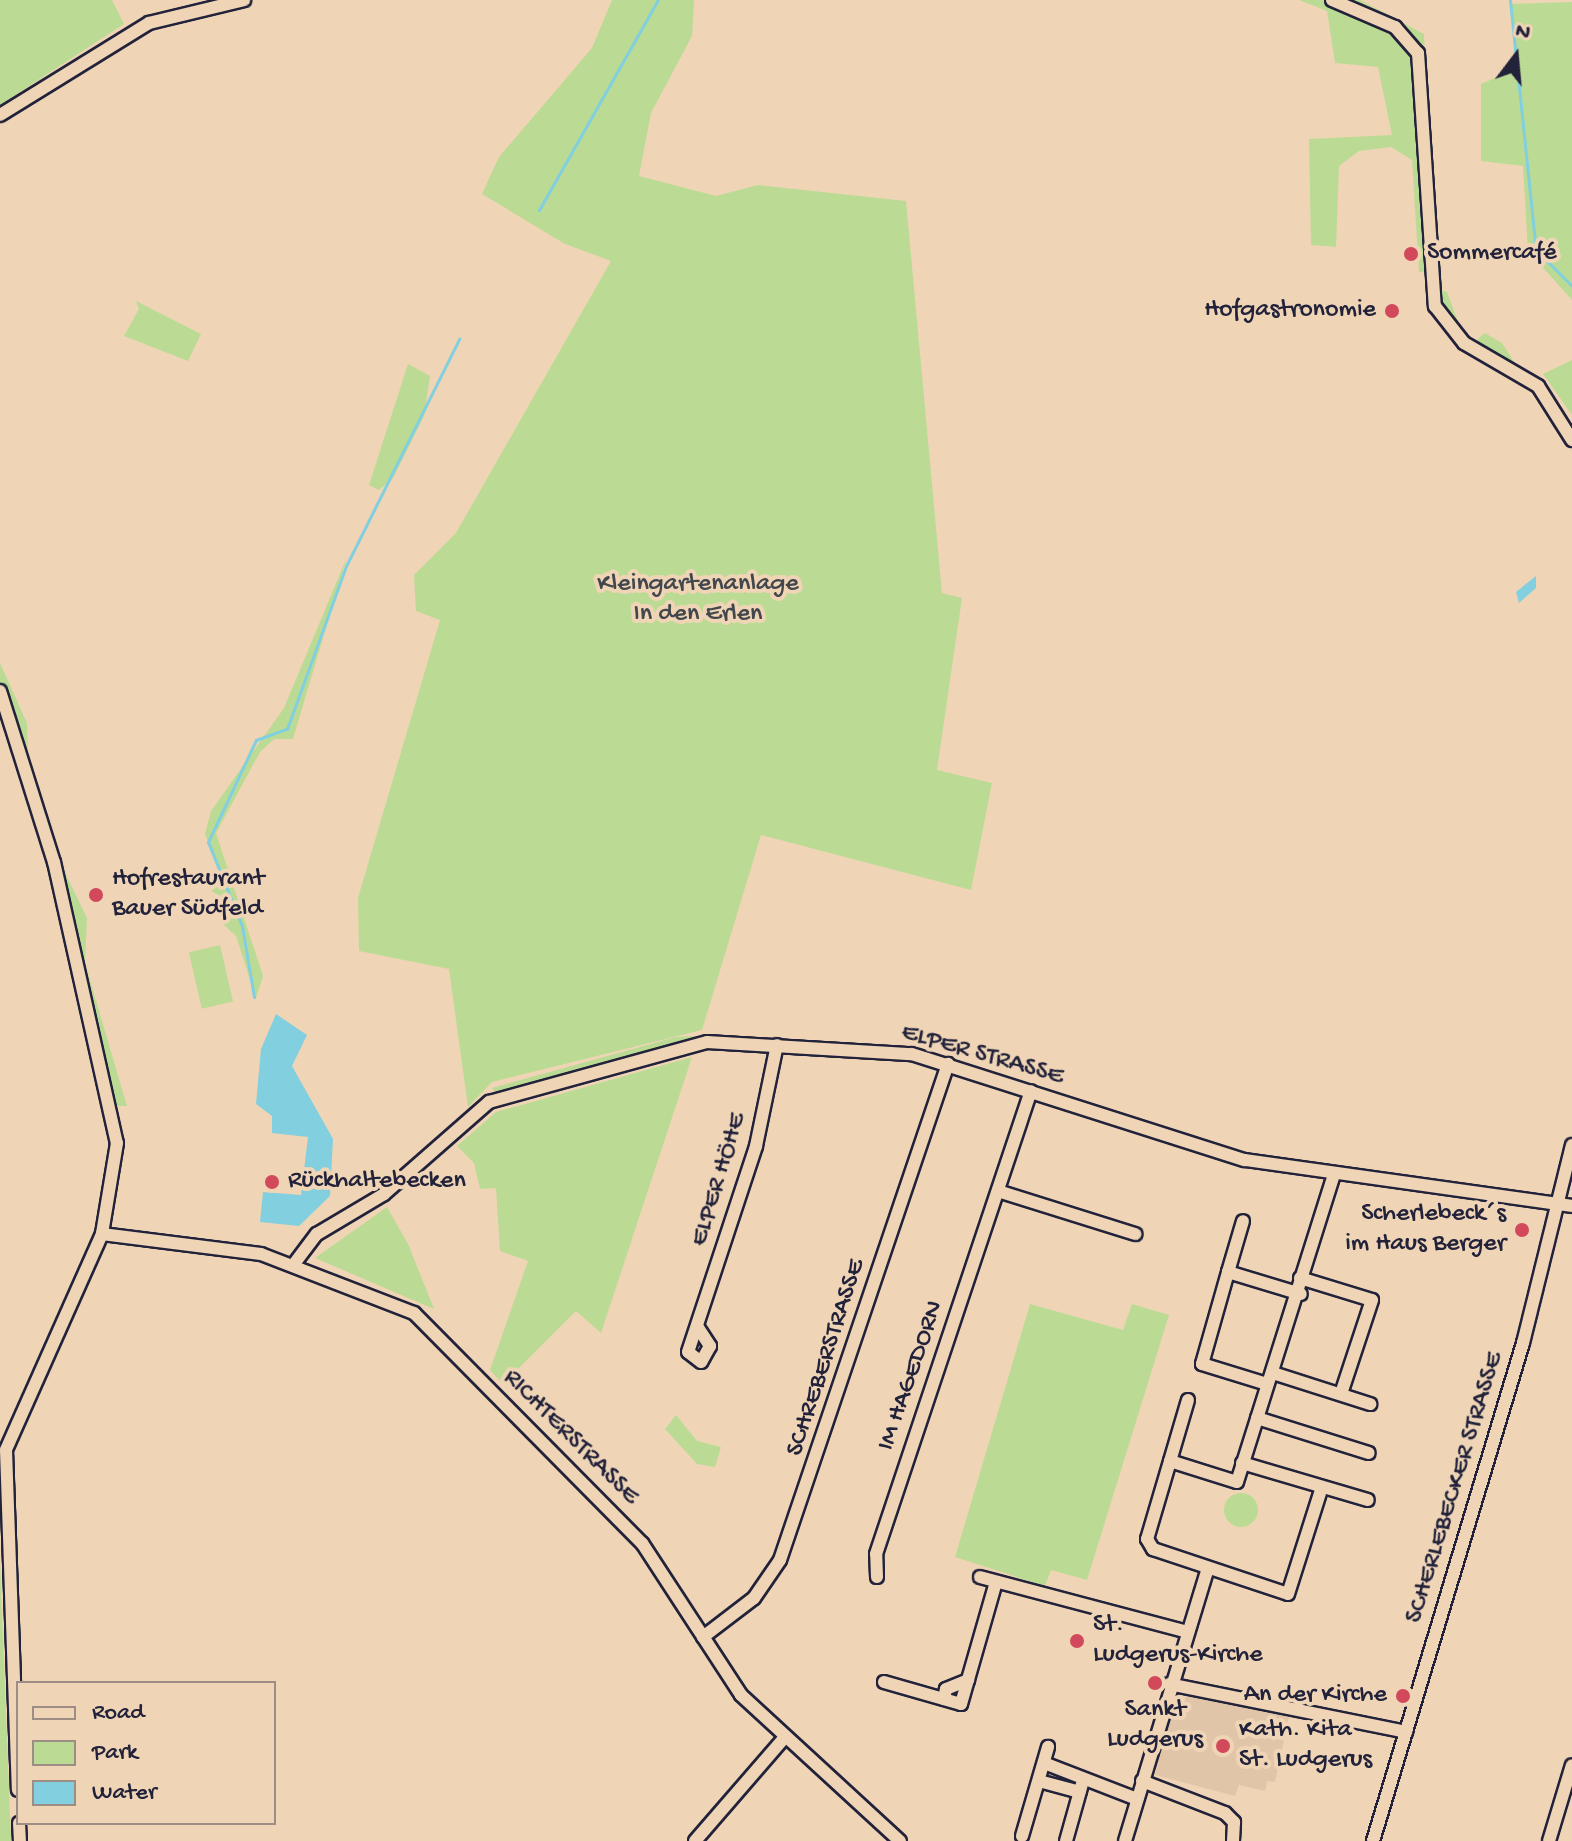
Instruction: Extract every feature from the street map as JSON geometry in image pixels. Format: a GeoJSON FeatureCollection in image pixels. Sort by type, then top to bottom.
{"type":"FeatureCollection","features":[{"type":"Feature","properties":{"kind":"street"},"geometry":{"type":"LineString","coordinates":[[0,115],[149,23],[244,0]]}},
{"type":"Feature","properties":{"kind":"street"},"geometry":{"type":"LineString","coordinates":[[1332,0],[1395,27],[1418,53],[1435,306],[1464,343],[1538,386],[1572,440]]}},
{"type":"Feature","properties":{"kind":"street"},"geometry":{"type":"LineString","coordinates":[[0,691],[43,819],[112,1103],[116,1157],[102,1234],[6,1450],[16,1733]]}},
{"type":"Feature","properties":{"kind":"street","name":"ELPER STRASSE"},"geometry":{"type":"LineString","coordinates":[[294,1264],[317,1234],[384,1194],[489,1102],[692,1043],[900,1053],[948,1064],[1245,1160],[1572,1206]]}},
{"type":"Feature","properties":{"kind":"street","name":"ELPER HÖHE"},"geometry":{"type":"LineString","coordinates":[[697,1326],[756,1146],[777,1045]]}},
{"type":"Feature","properties":{"kind":"street","name":"SCHREBERSTRASSE"},"geometry":{"type":"LineString","coordinates":[[703,1637],[754,1598],[780,1560],[948,1064]]}},
{"type":"Feature","properties":{"kind":"street","name":"IM HAGEDORN"},"geometry":{"type":"LineString","coordinates":[[877,1577],[876,1554],[1031,1091]]}},
{"type":"Feature","properties":{"kind":"street","name":"SCHERLEBECKER STRASSE"},"geometry":{"type":"LineString","coordinates":[[1373,1841],[1572,1145]]}},
{"type":"Feature","properties":{"kind":"street"},"geometry":{"type":"LineString","coordinates":[[1170,1461],[1237,1482],[1301,1294],[1300,1278],[1334,1174]]}},
{"type":"Feature","properties":{"kind":"street"},"geometry":{"type":"LineString","coordinates":[[998,1191],[1135,1234]]}},
{"type":"Feature","properties":{"kind":"street"},"geometry":{"type":"LineString","coordinates":[[1243,1221],[1202,1364],[1341,1394],[1370,1404]]}},
{"type":"Feature","properties":{"kind":"street","name":"RICHTERSTRASSE"},"geometry":{"type":"LineString","coordinates":[[102,1234],[294,1264],[398,1302],[425,1322],[642,1543],[741,1695],[900,1841]]}},
{"type":"Feature","properties":{"kind":"street"},"geometry":{"type":"LineString","coordinates":[[1228,1272],[1301,1294]]}},
{"type":"Feature","properties":{"kind":"street"},"geometry":{"type":"LineString","coordinates":[[1300,1278],[1372,1300],[1341,1394]]}},
{"type":"Feature","properties":{"kind":"street"},"geometry":{"type":"LineString","coordinates":[[1188,1400],[1148,1545],[1207,1571],[1288,1594],[1322,1487]]}},
{"type":"Feature","properties":{"kind":"street"},"geometry":{"type":"LineString","coordinates":[[1257,1418],[1369,1453]]}},
{"type":"Feature","properties":{"kind":"street"},"geometry":{"type":"LineString","coordinates":[[1242,1463],[1368,1500]]}},
{"type":"Feature","properties":{"kind":"street"},"geometry":{"type":"LineString","coordinates":[[1125,1841],[1185,1631],[1207,1571]]}},
{"type":"Feature","properties":{"kind":"street"},"geometry":{"type":"LineString","coordinates":[[980,1577],[1185,1631]]}},
{"type":"Feature","properties":{"kind":"street"},"geometry":{"type":"LineString","coordinates":[[884,1682],[961,1704],[996,1582]]}},
{"type":"Feature","properties":{"kind":"street"},"geometry":{"type":"LineString","coordinates":[[1169,1684],[1406,1732]]}},
{"type":"Feature","properties":{"kind":"street"},"geometry":{"type":"LineString","coordinates":[[695,1841],[785,1737]]}},
{"type":"Feature","properties":{"kind":"street"},"geometry":{"type":"LineString","coordinates":[[1022,1836],[1048,1747]]}},
{"type":"Feature","properties":{"kind":"street"},"geometry":{"type":"LineString","coordinates":[[1044,1763],[1081,1774],[1081,1788],[1066,1841]]}},
{"type":"Feature","properties":{"kind":"street"},"geometry":{"type":"LineString","coordinates":[[1549,1841],[1572,1765]]}},
{"type":"Feature","properties":{"kind":"street"},"geometry":{"type":"LineString","coordinates":[[1039,1781],[1137,1799]]}},
{"type":"Feature","properties":{"kind":"street"},"geometry":{"type":"LineString","coordinates":[[1142,1781],[1225,1813],[1234,1822],[1233,1841]]}},
{"type":"Feature","properties":{"kind":"shaded area","name":"Kath. Kita St. Ludgerus"},"geometry":{"type":"Polygon","coordinates":[[[1186,1696],[1289,1717],[1275,1782],[1267,1781],[1265,1791],[1239,1785],[1235,1796],[1155,1775],[1171,1715],[1181,1713],[1186,1696]]]}},
{"type":"Feature","properties":{"kind":"green space"},"geometry":{"type":"Polygon","coordinates":[[[0,0],[112,0],[124,24],[0,105],[0,0]]]}},
{"type":"Feature","properties":{"kind":"green space","name":"Kleingartenanlage In den Erlen"},"geometry":{"type":"Polygon","coordinates":[[[612,0],[694,0],[692,36],[651,113],[639,176],[716,196],[758,185],[906,201],[942,593],[962,598],[937,770],[992,783],[971,890],[761,835],[702,1030],[492,1082],[468,1107],[449,969],[359,951],[358,898],[440,620],[416,611],[414,575],[456,533],[611,261],[565,244],[482,194],[499,157],[592,48],[612,0]]]}},
{"type":"Feature","properties":{"kind":"green space"},"geometry":{"type":"Polygon","coordinates":[[[1299,0],[1360,0],[1424,34],[1435,271],[1419,272],[1412,160],[1391,147],[1359,151],[1339,166],[1336,247],[1311,245],[1309,139],[1392,135],[1378,67],[1335,63],[1327,11],[1299,0]]]}},
{"type":"Feature","properties":{"kind":"green space"},"geometry":{"type":"Polygon","coordinates":[[[1572,2],[1572,300],[1528,251],[1523,166],[1481,161],[1481,84],[1516,69],[1510,4],[1572,2]]]}},
{"type":"Feature","properties":{"kind":"green space"},"geometry":{"type":"Polygon","coordinates":[[[1437,289],[1447,292],[1463,335],[1441,309],[1437,289]]]}},
{"type":"Feature","properties":{"kind":"green space"},"geometry":{"type":"Polygon","coordinates":[[[136,301],[201,334],[188,361],[124,336],[139,309],[136,301]]]}},
{"type":"Feature","properties":{"kind":"green space"},"geometry":{"type":"Polygon","coordinates":[[[1485,333],[1502,343],[1518,368],[1473,343],[1485,333]]]}},
{"type":"Feature","properties":{"kind":"green space"},"geometry":{"type":"Polygon","coordinates":[[[1572,360],[1572,415],[1543,374],[1572,360]]]}},
{"type":"Feature","properties":{"kind":"green space"},"geometry":{"type":"Polygon","coordinates":[[[408,364],[430,376],[424,416],[393,478],[379,490],[369,485],[408,364]]]}},
{"type":"Feature","properties":{"kind":"green space"},"geometry":{"type":"Polygon","coordinates":[[[347,557],[293,739],[274,739],[260,752],[216,833],[263,976],[256,998],[236,936],[223,924],[233,917],[226,899],[211,891],[224,881],[205,834],[211,811],[284,708],[347,557]]]}},
{"type":"Feature","properties":{"kind":"green space"},"geometry":{"type":"Polygon","coordinates":[[[0,663],[27,723],[28,753],[58,858],[87,918],[85,963],[127,1106],[104,1106],[39,824],[0,701],[0,663]]]}},
{"type":"Feature","properties":{"kind":"green space"},"geometry":{"type":"Polygon","coordinates":[[[220,945],[233,1002],[202,1009],[189,952],[220,945]]]}},
{"type":"Feature","properties":{"kind":"green space"},"geometry":{"type":"Polygon","coordinates":[[[719,1035],[790,1039],[705,1038],[497,1094],[492,1088],[676,1037],[719,1035]]]}},
{"type":"Feature","properties":{"kind":"green space"},"geometry":{"type":"Polygon","coordinates":[[[692,1057],[601,1333],[576,1311],[503,1384],[490,1370],[528,1261],[500,1251],[496,1188],[480,1189],[474,1163],[457,1146],[496,1112],[692,1057]]]}},
{"type":"Feature","properties":{"kind":"green space"},"geometry":{"type":"Polygon","coordinates":[[[387,1207],[408,1244],[434,1309],[315,1258],[387,1207]]]}},
{"type":"Feature","properties":{"kind":"green space"},"geometry":{"type":"Polygon","coordinates":[[[1030,1304],[1123,1330],[1132,1304],[1169,1315],[1087,1580],[1051,1570],[1045,1586],[955,1557],[1030,1304]]]}},
{"type":"Feature","properties":{"kind":"green space"},"geometry":{"type":"Polygon","coordinates":[[[676,1415],[697,1441],[721,1447],[715,1467],[697,1464],[665,1429],[676,1415]]]}},
{"type":"Feature","properties":{"kind":"green space"},"geometry":{"type":"Polygon","coordinates":[[[1241,1493],[1253,1498],[1258,1510],[1253,1522],[1241,1527],[1229,1522],[1224,1510],[1229,1498],[1241,1493]]]}},
{"type":"Feature","properties":{"kind":"green space"},"geometry":{"type":"Polygon","coordinates":[[[0,1559],[11,1841],[0,1841],[0,1559]]]}},
{"type":"Feature","properties":{"kind":"water"},"geometry":{"type":"Polygon","coordinates":[[[1536,576],[1536,588],[1519,603],[1516,592],[1536,576]]]}},
{"type":"Feature","properties":{"kind":"water"},"geometry":{"type":"Polygon","coordinates":[[[276,1014],[307,1035],[292,1066],[333,1139],[330,1196],[299,1226],[260,1222],[263,1192],[301,1195],[308,1137],[272,1133],[272,1116],[256,1104],[261,1049],[276,1014]]]}},
{"type":"Feature","properties":{"kind":"waterway"},"geometry":{"type":"LineString","coordinates":[[539,210],[658,0]]}},
{"type":"Feature","properties":{"kind":"waterway"},"geometry":{"type":"LineString","coordinates":[[1510,0],[1536,250],[1572,286]]}},
{"type":"Feature","properties":{"kind":"waterway"},"geometry":{"type":"LineString","coordinates":[[254,997],[242,926],[208,842],[256,740],[287,729],[346,566],[459,339]]}},
{"type":"Feature","properties":{"kind":"place","name":"Sommercafé"},"geometry":{"type":"Point","coordinates":[1411,254]}},
{"type":"Feature","properties":{"kind":"place","name":"Hofgastronomie"},"geometry":{"type":"Point","coordinates":[1392,311]}},
{"type":"Feature","properties":{"kind":"place","name":"Hofrestaurant Bauer Südfeld"},"geometry":{"type":"Point","coordinates":[96,895]}},
{"type":"Feature","properties":{"kind":"place","name":"Rückhaltebecken"},"geometry":{"type":"Point","coordinates":[272,1182]}},
{"type":"Feature","properties":{"kind":"place","name":"Scherlebeck´s im Haus Berger"},"geometry":{"type":"Point","coordinates":[1522,1230]}},
{"type":"Feature","properties":{"kind":"place","name":"St. Ludgerus-Kirche"},"geometry":{"type":"Point","coordinates":[1077,1641]}},
{"type":"Feature","properties":{"kind":"place","name":"Sankt Ludgerus"},"geometry":{"type":"Point","coordinates":[1155,1683]}},
{"type":"Feature","properties":{"kind":"place","name":"An der Kirche"},"geometry":{"type":"Point","coordinates":[1403,1696]}},
{"type":"Feature","properties":{"kind":"place","name":"Kath. Kita St. Ludgerus"},"geometry":{"type":"Point","coordinates":[1223,1746]}}]}
